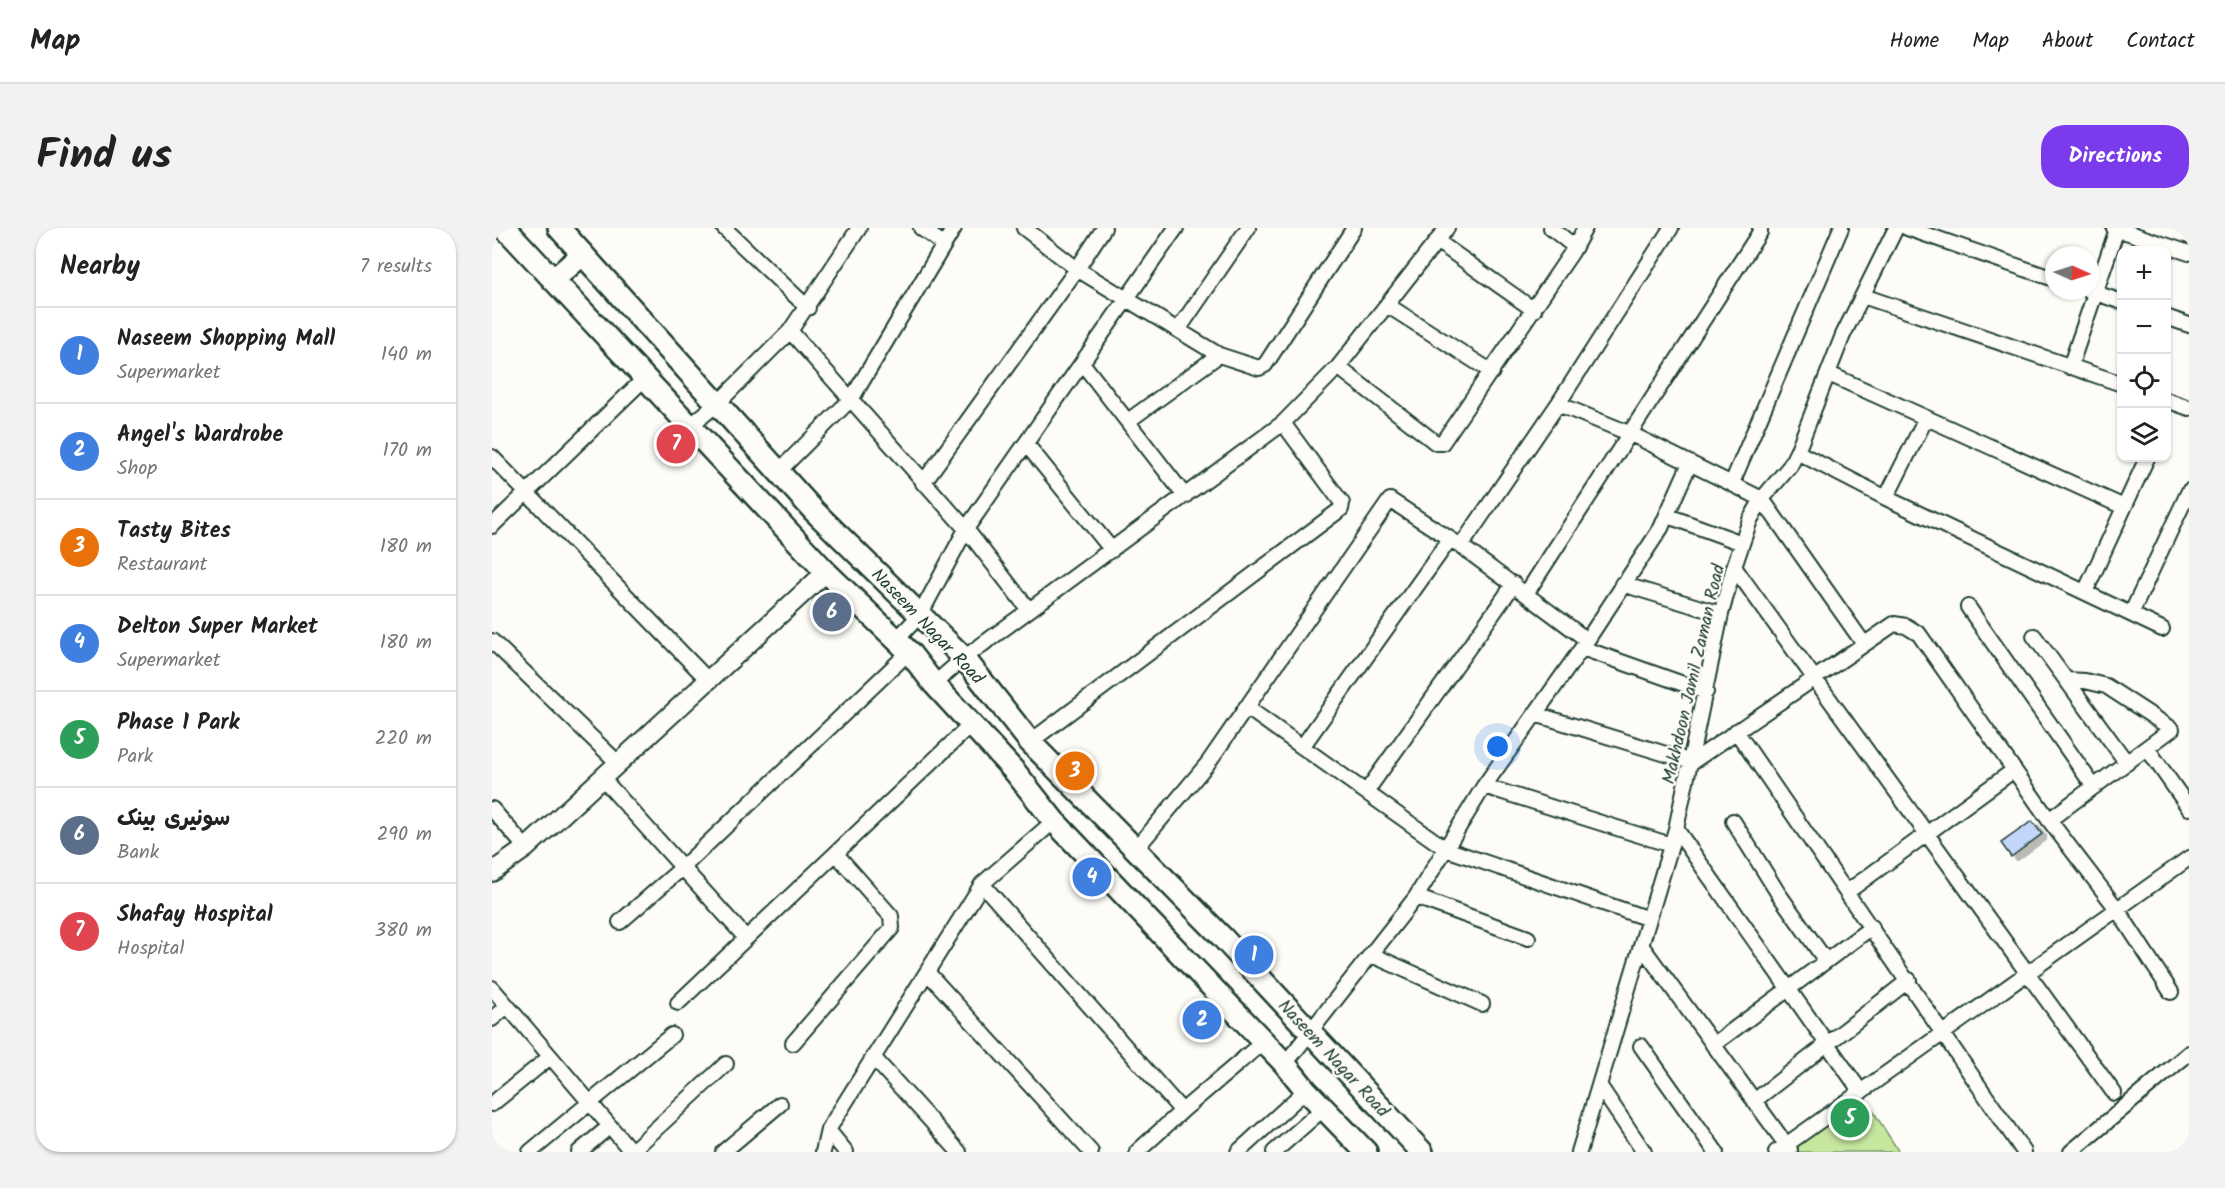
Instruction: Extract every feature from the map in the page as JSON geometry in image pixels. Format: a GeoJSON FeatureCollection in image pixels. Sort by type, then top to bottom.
{"type":"FeatureCollection","features":[{"type":"Feature","properties":{"kind":"main road","name":"Naseem Nagar Road"},"geometry":{"type":"LineString","coordinates":[[505,228],[689,428],[826,572],[903,645],[934,684],[1016,773],[1054,821],[1366,1152]]}},
{"type":"Feature","properties":{"kind":"main road","name":"Naseem Nagar Road"},"geometry":{"type":"LineString","coordinates":[[559,228],[814,511],[964,658],[1030,742],[1222,937],[1310,1035],[1422,1152]]}},
{"type":"Feature","properties":{"kind":"main road"},"geometry":{"type":"LineString","coordinates":[[553,280],[582,254]]}},
{"type":"Feature","properties":{"kind":"street"},"geometry":{"type":"LineString","coordinates":[[723,228],[808,308]]}},
{"type":"Feature","properties":{"kind":"street"},"geometry":{"type":"LineString","coordinates":[[921,228],[943,244]]}},
{"type":"Feature","properties":{"kind":"street"},"geometry":{"type":"LineString","coordinates":[[779,471],[852,398],[954,228]]}},
{"type":"Feature","properties":{"kind":"street"},"geometry":{"type":"LineString","coordinates":[[1024,228],[1077,269],[1219,355],[1260,368],[1354,228]]}},
{"type":"Feature","properties":{"kind":"street"},"geometry":{"type":"LineString","coordinates":[[922,483],[1077,269],[1104,228]]}},
{"type":"Feature","properties":{"kind":"street"},"geometry":{"type":"LineString","coordinates":[[620,922],[682,868],[903,645],[966,529],[1027,445],[1176,228]]}},
{"type":"Feature","properties":{"kind":"street"},"geometry":{"type":"LineString","coordinates":[[1178,330],[1248,228]]}},
{"type":"Feature","properties":{"kind":"street"},"geometry":{"type":"LineString","coordinates":[[934,684],[964,658],[1283,423],[1338,367],[1447,228]]}},
{"type":"Feature","properties":{"kind":"street"},"geometry":{"type":"LineString","coordinates":[[1551,228],[1575,247]]}},
{"type":"Feature","properties":{"kind":"street"},"geometry":{"type":"LineString","coordinates":[[1338,367],[1436,443],[1447,439],[1534,310],[1585,228]]}},
{"type":"Feature","properties":{"kind":"street"},"geometry":{"type":"LineString","coordinates":[[1302,747],[1558,404],[1671,228]]}},
{"type":"Feature","properties":{"kind":"street"},"geometry":{"type":"LineString","coordinates":[[1526,594],[1748,252],[1760,228]]}},
{"type":"Feature","properties":{"kind":"street"},"geometry":{"type":"LineString","coordinates":[[1732,483],[1840,228]]}},
{"type":"Feature","properties":{"kind":"street","name":"Makhdoon Jamil Zaman Road"},"geometry":{"type":"LineString","coordinates":[[1579,1152],[1676,829],[1692,762],[1721,614],[1742,543],[1762,499],[1790,466],[1797,452],[1844,335],[1896,228]]}},
{"type":"Feature","properties":{"kind":"street"},"geometry":{"type":"LineString","coordinates":[[1907,228],[2045,276]]}},
{"type":"Feature","properties":{"kind":"street"},"geometry":{"type":"LineString","coordinates":[[2099,273],[2116,228],[2189,253]]}},
{"type":"Feature","properties":{"kind":"street"},"geometry":{"type":"LineString","coordinates":[[689,428],[718,403],[790,332],[808,308],[853,231]]}},
{"type":"Feature","properties":{"kind":"street"},"geometry":{"type":"LineString","coordinates":[[1437,241],[1534,310]]}},
{"type":"Feature","properties":{"kind":"street"},"geometry":{"type":"LineString","coordinates":[[2099,294],[2117,301]]}},
{"type":"Feature","properties":{"kind":"street"},"geometry":{"type":"LineString","coordinates":[[1863,296],[2117,383]]}},
{"type":"Feature","properties":{"kind":"street"},"geometry":{"type":"LineString","coordinates":[[2070,367],[2090,300]]}},
{"type":"Feature","properties":{"kind":"street"},"geometry":{"type":"LineString","coordinates":[[1387,305],[1492,372]]}},
{"type":"Feature","properties":{"kind":"street"},"geometry":{"type":"LineString","coordinates":[[2171,319],[2189,325]]}},
{"type":"Feature","properties":{"kind":"street"},"geometry":{"type":"LineString","coordinates":[[790,332],[852,398],[922,483],[966,529],[1029,610]]}},
{"type":"Feature","properties":{"kind":"street"},"geometry":{"type":"LineString","coordinates":[[1128,421],[1219,355]]}},
{"type":"Feature","properties":{"kind":"street"},"geometry":{"type":"LineString","coordinates":[[1083,364],[1185,496]]}},
{"type":"Feature","properties":{"kind":"street"},"geometry":{"type":"LineString","coordinates":[[1829,374],[2124,507]]}},
{"type":"Feature","properties":{"kind":"street"},"geometry":{"type":"LineString","coordinates":[[492,526],[644,379]]}},
{"type":"Feature","properties":{"kind":"street"},"geometry":{"type":"LineString","coordinates":[[2171,402],[2189,408]]}},
{"type":"Feature","properties":{"kind":"street"},"geometry":{"type":"LineString","coordinates":[[1558,404],[1631,434],[1762,499],[1864,644]]}},
{"type":"Feature","properties":{"kind":"street"},"geometry":{"type":"LineString","coordinates":[[1886,498],[1926,418]]}},
{"type":"Feature","properties":{"kind":"street"},"geometry":{"type":"LineString","coordinates":[[1030,742],[1341,509],[1342,503],[1283,423]]}},
{"type":"Feature","properties":{"kind":"street"},"geometry":{"type":"LineString","coordinates":[[1027,445],[1112,549]]}},
{"type":"Feature","properties":{"kind":"street"},"geometry":{"type":"LineString","coordinates":[[1797,452],[1886,498],[2162,629]]}},
{"type":"Feature","properties":{"kind":"street"},"geometry":{"type":"LineString","coordinates":[[492,457],[708,680]]}},
{"type":"Feature","properties":{"kind":"street"},"geometry":{"type":"LineString","coordinates":[[2085,592],[2145,462]]}},
{"type":"Feature","properties":{"kind":"street"},"geometry":{"type":"LineString","coordinates":[[1285,1064],[1416,897],[1484,786],[1584,644],[1668,516],[1690,463]]}},
{"type":"Feature","properties":{"kind":"street"},"geometry":{"type":"LineString","coordinates":[[2131,614],[2189,491]]}},
{"type":"Feature","properties":{"kind":"street"},"geometry":{"type":"LineString","coordinates":[[1135,850],[1208,763],[1390,500],[1456,542],[1514,584],[1584,644],[1706,692]]}},
{"type":"Feature","properties":{"kind":"street"},"geometry":{"type":"LineString","coordinates":[[1668,516],[1742,543]]}},
{"type":"Feature","properties":{"kind":"street"},"geometry":{"type":"LineString","coordinates":[[1734,567],[2114,1093]]}},
{"type":"Feature","properties":{"kind":"street"},"geometry":{"type":"LineString","coordinates":[[492,872],[526,848],[826,572]]}},
{"type":"Feature","properties":{"kind":"street"},"geometry":{"type":"LineString","coordinates":[[1366,792],[1514,584]]}},
{"type":"Feature","properties":{"kind":"street"},"geometry":{"type":"LineString","coordinates":[[1622,584],[1721,614]]}},
{"type":"Feature","properties":{"kind":"street"},"geometry":{"type":"LineString","coordinates":[[1968,607],[2094,787]]}},
{"type":"Feature","properties":{"kind":"street"},"geometry":{"type":"LineString","coordinates":[[1535,714],[1692,762],[1894,624],[1906,626],[1919,634],[2049,820],[2117,909],[2170,992]]}},
{"type":"Feature","properties":{"kind":"street"},"geometry":{"type":"LineString","coordinates":[[2034,636],[2127,763]]}},
{"type":"Feature","properties":{"kind":"street"},"geometry":{"type":"LineString","coordinates":[[492,641],[618,763]]}},
{"type":"Feature","properties":{"kind":"street"},"geometry":{"type":"LineString","coordinates":[[2049,820],[2172,728],[2106,686],[2085,681],[2066,680]]}},
{"type":"Feature","properties":{"kind":"street"},"geometry":{"type":"LineString","coordinates":[[1246,707],[1446,849],[1648,919]]}},
{"type":"Feature","properties":{"kind":"street"},"geometry":{"type":"LineString","coordinates":[[678,1004],[971,725]]}},
{"type":"Feature","properties":{"kind":"street"},"geometry":{"type":"LineString","coordinates":[[1736,731],[1945,1032],[2024,1152]]}},
{"type":"Feature","properties":{"kind":"street"},"geometry":{"type":"LineString","coordinates":[[2147,748],[2189,808]]}},
{"type":"Feature","properties":{"kind":"street"},"geometry":{"type":"LineString","coordinates":[[1847,892],[2014,770]]}},
{"type":"Feature","properties":{"kind":"street"},"geometry":{"type":"LineString","coordinates":[[602,778],[746,938]]}},
{"type":"Feature","properties":{"kind":"street"},"geometry":{"type":"LineString","coordinates":[[1484,786],[1671,844]]}},
{"type":"Feature","properties":{"kind":"street"},"geometry":{"type":"LineString","coordinates":[[492,809],[526,848]]}},
{"type":"Feature","properties":{"kind":"street"},"geometry":{"type":"LineString","coordinates":[[823,1152],[828,1130],[982,884],[1054,821]]}},
{"type":"Feature","properties":{"kind":"street"},"geometry":{"type":"LineString","coordinates":[[1733,821],[1778,893],[1826,961]]}},
{"type":"Feature","properties":{"kind":"street"},"geometry":{"type":"LineString","coordinates":[[1676,829],[1861,1092]]}},
{"type":"Feature","properties":{"kind":"street"},"geometry":{"type":"LineString","coordinates":[[793,1043],[892,928],[891,916],[837,855]]}},
{"type":"Feature","properties":{"kind":"street"},"geometry":{"type":"LineString","coordinates":[[1641,945],[1754,1101],[1784,1150],[1861,1092],[2117,909],[2186,866]]}},
{"type":"Feature","properties":{"kind":"street"},"geometry":{"type":"LineString","coordinates":[[982,884],[1182,1111]]}},
{"type":"Feature","properties":{"kind":"street"},"geometry":{"type":"LineString","coordinates":[[1416,897],[1528,938]]}},
{"type":"Feature","properties":{"kind":"street"},"geometry":{"type":"LineString","coordinates":[[1713,1045],[1872,927]]}},
{"type":"Feature","properties":{"kind":"street"},"geometry":{"type":"LineString","coordinates":[[1372,955],[1482,1004]]}},
{"type":"Feature","properties":{"kind":"street"},"geometry":{"type":"LineString","coordinates":[[927,972],[1091,1152]]}},
{"type":"Feature","properties":{"kind":"street"},"geometry":{"type":"LineString","coordinates":[[1754,1101],[1909,980]]}},
{"type":"Feature","properties":{"kind":"street"},"geometry":{"type":"LineString","coordinates":[[492,988],[632,1152],[726,1064]]}},
{"type":"Feature","properties":{"kind":"street"},"geometry":{"type":"LineString","coordinates":[[492,1019],[507,1006]]}},
{"type":"Feature","properties":{"kind":"street"},"geometry":{"type":"LineString","coordinates":[[530,1152],[672,1035]]}},
{"type":"Feature","properties":{"kind":"street"},"geometry":{"type":"LineString","coordinates":[[1137,1152],[1263,1042]]}},
{"type":"Feature","properties":{"kind":"street"},"geometry":{"type":"LineString","coordinates":[[1641,1046],[1716,1152]]}},
{"type":"Feature","properties":{"kind":"street"},"geometry":{"type":"LineString","coordinates":[[2071,1152],[2189,1053]]}},
{"type":"Feature","properties":{"kind":"street"},"geometry":{"type":"LineString","coordinates":[[492,1104],[550,1057]]}},
{"type":"Feature","properties":{"kind":"street"},"geometry":{"type":"LineString","coordinates":[[873,1058],[959,1152]]}},
{"type":"Feature","properties":{"kind":"street"},"geometry":{"type":"LineString","coordinates":[[1599,1085],[1644,1152]]}},
{"type":"Feature","properties":{"kind":"street"},"geometry":{"type":"LineString","coordinates":[[1238,1152],[1306,1090]]}},
{"type":"Feature","properties":{"kind":"street"},"geometry":{"type":"LineString","coordinates":[[723,1152],[780,1104]]}},
{"type":"Feature","properties":{"kind":"street"},"geometry":{"type":"LineString","coordinates":[[1274,1152],[1324,1108]]}},
{"type":"Feature","properties":{"kind":"street"},"geometry":{"type":"LineString","coordinates":[[579,1152],[610,1126]]}},
{"type":"Feature","properties":{"kind":"street"},"geometry":{"type":"LineString","coordinates":[[828,1130],[846,1152]]}},
{"type":"Feature","properties":{"kind":"green space"},"geometry":{"type":"Polygon","coordinates":[[[1861,1092],[1899,1152],[1791,1152],[1786,1145],[1861,1092]]]}},
{"type":"Feature","properties":{"kind":"building"},"geometry":{"type":"Polygon","coordinates":[[[2032,821],[2042,834],[2011,857],[2001,843],[2032,821]]]}},
{"type":"Feature","properties":{"kind":"place","name":"Shafay Hospital"},"geometry":{"type":"Point","coordinates":[676,444]}},
{"type":"Feature","properties":{"kind":"place","name":"سونیری بینک"},"geometry":{"type":"Point","coordinates":[832,612]}},
{"type":"Feature","properties":{"kind":"place","name":"Tasty Bites"},"geometry":{"type":"Point","coordinates":[1075,771]}},
{"type":"Feature","properties":{"kind":"place","name":"Delton Super Market"},"geometry":{"type":"Point","coordinates":[1092,877]}},
{"type":"Feature","properties":{"kind":"place","name":"Naseem Shopping Mall"},"geometry":{"type":"Point","coordinates":[1254,955]}},
{"type":"Feature","properties":{"kind":"place","name":"Angel's Wardrobe"},"geometry":{"type":"Point","coordinates":[1202,1020]}},
{"type":"Feature","properties":{"kind":"place","name":"Phase 1 Park"},"geometry":{"type":"Point","coordinates":[1850,1118]}}]}
